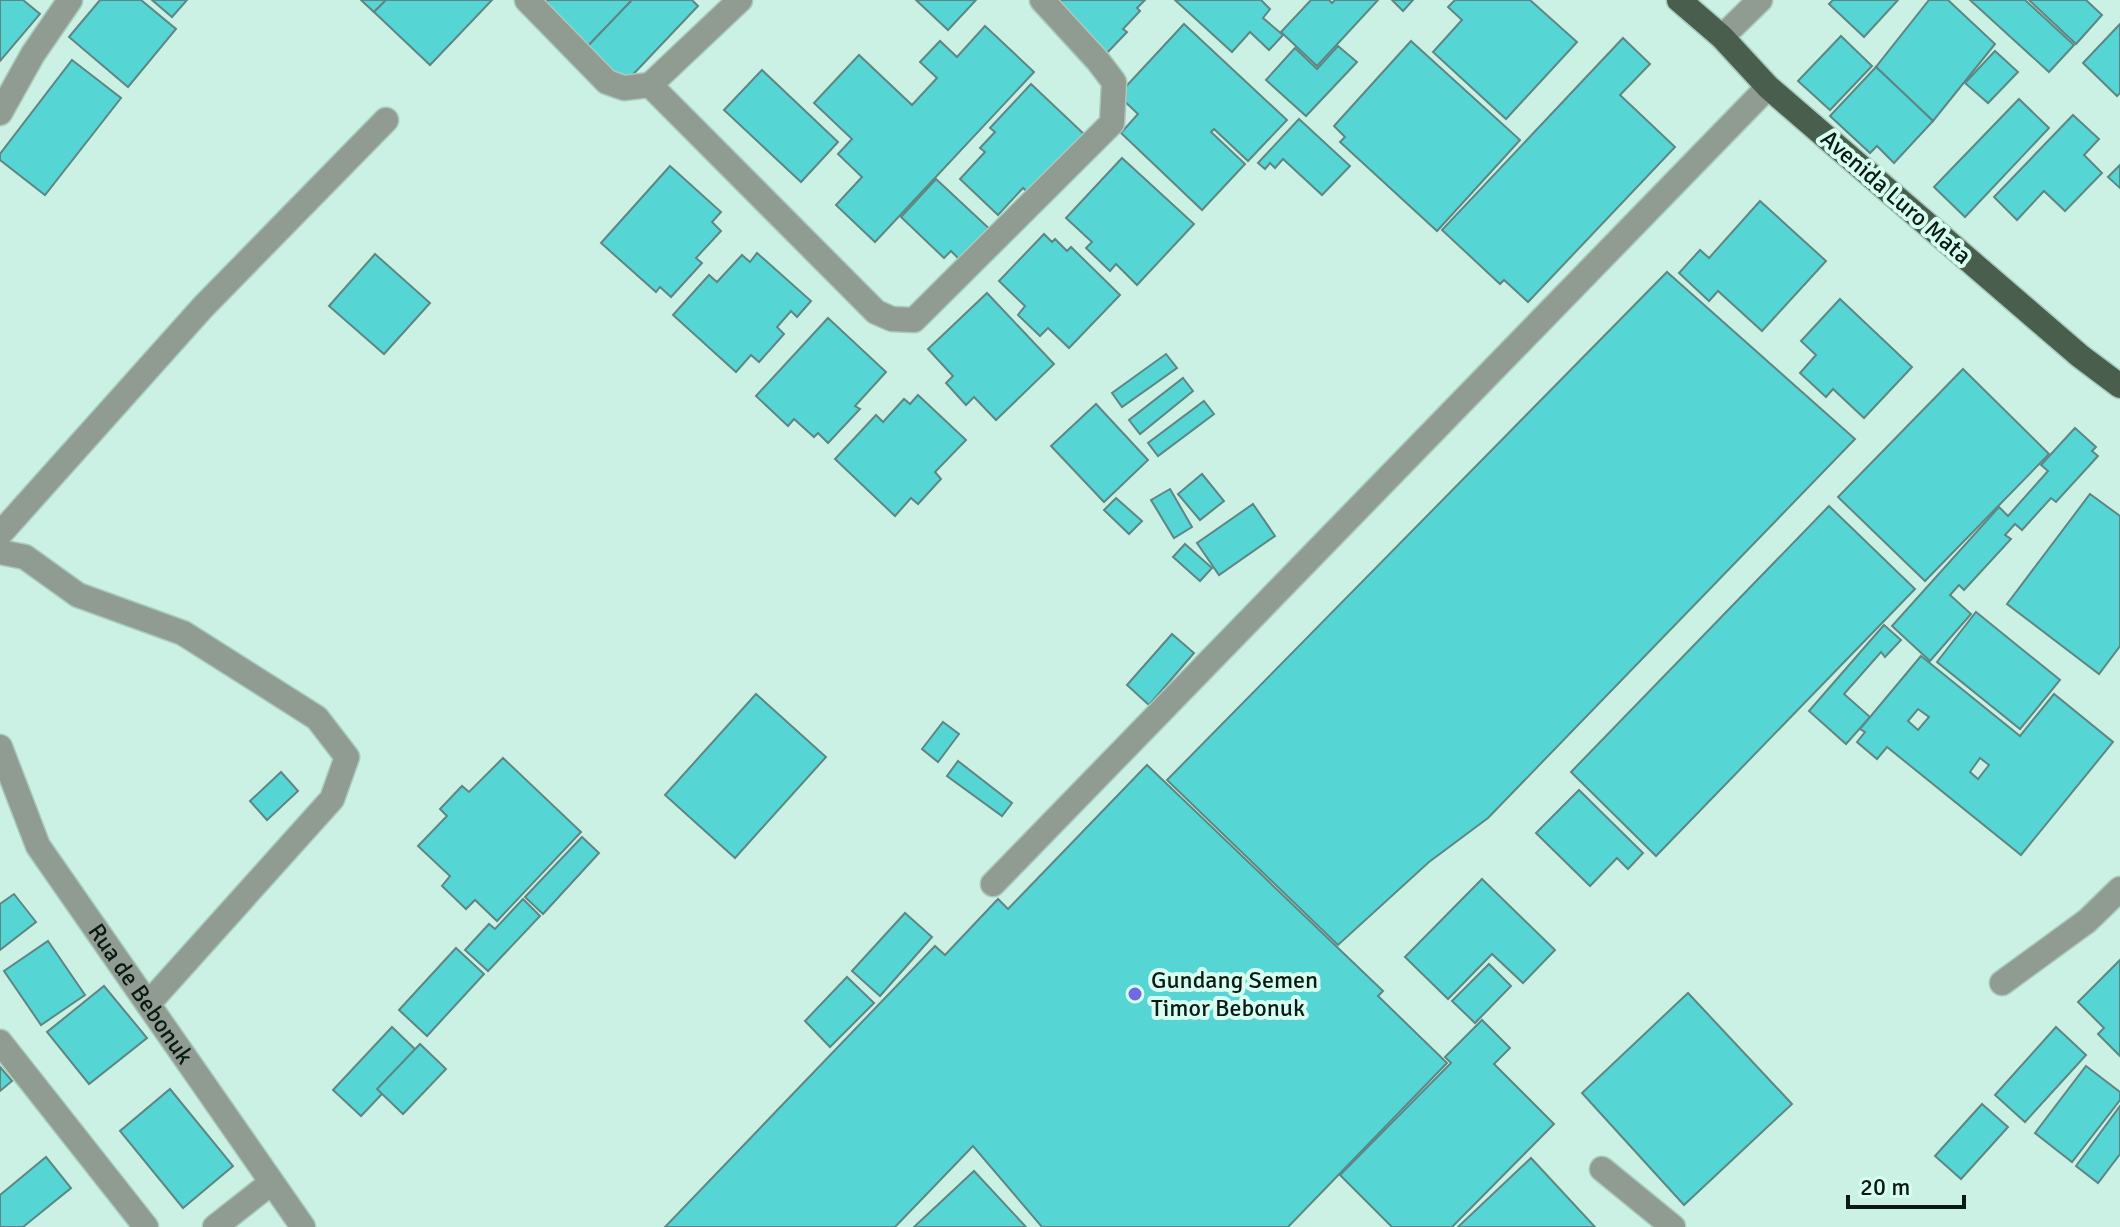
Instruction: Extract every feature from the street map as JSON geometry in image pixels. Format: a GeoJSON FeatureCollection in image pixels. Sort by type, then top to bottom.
{"type":"FeatureCollection","features":[{"type":"Feature","properties":{"kind":"main road","name":"Avenida Luro Mata"},"geometry":{"type":"LineString","coordinates":[[1679,0],[1722,37],[1768,87],[2080,356],[2120,386]]}},
{"type":"Feature","properties":{"kind":"street"},"geometry":{"type":"LineString","coordinates":[[0,113],[33,54],[70,0]]}},
{"type":"Feature","properties":{"kind":"street"},"geometry":{"type":"LineString","coordinates":[[527,0],[607,82],[624,88],[650,85],[740,0]]}},
{"type":"Feature","properties":{"kind":"street"},"geometry":{"type":"LineString","coordinates":[[650,85],[876,312],[892,319],[914,320],[1112,123],[1114,82],[1042,0]]}},
{"type":"Feature","properties":{"kind":"street"},"geometry":{"type":"LineString","coordinates":[[1722,37],[1760,0]]}},
{"type":"Feature","properties":{"kind":"street"},"geometry":{"type":"LineString","coordinates":[[993,884],[1768,87]]}},
{"type":"Feature","properties":{"kind":"street"},"geometry":{"type":"LineString","coordinates":[[0,534],[203,307],[386,120]]}},
{"type":"Feature","properties":{"kind":"street"},"geometry":{"type":"LineString","coordinates":[[0,552],[25,557],[78,595],[183,633],[317,718],[347,757],[332,799],[148,1004]]}},
{"type":"Feature","properties":{"kind":"street","name":"Rua de Bebonuk"},"geometry":{"type":"LineString","coordinates":[[0,747],[38,846],[303,1227]]}},
{"type":"Feature","properties":{"kind":"street"},"geometry":{"type":"LineString","coordinates":[[2002,983],[2087,921],[2120,889]]}},
{"type":"Feature","properties":{"kind":"street"},"geometry":{"type":"LineString","coordinates":[[0,1042],[146,1227]]}},
{"type":"Feature","properties":{"kind":"street"},"geometry":{"type":"LineString","coordinates":[[1602,1169],[1673,1227]]}},
{"type":"Feature","properties":{"kind":"street"},"geometry":{"type":"LineString","coordinates":[[215,1227],[271,1183]]}},
{"type":"Feature","properties":{"kind":"building"},"geometry":{"type":"Polygon","coordinates":[[[0,0],[23,0],[40,14],[0,61],[0,0]]]}},
{"type":"Feature","properties":{"kind":"building"},"geometry":{"type":"Polygon","coordinates":[[[100,0],[141,0],[176,29],[128,87],[69,37],[100,0]]]}},
{"type":"Feature","properties":{"kind":"building"},"geometry":{"type":"Polygon","coordinates":[[[152,0],[187,0],[172,17],[152,0]]]}},
{"type":"Feature","properties":{"kind":"building"},"geometry":{"type":"Polygon","coordinates":[[[361,0],[386,0],[374,12],[361,0]]]}},
{"type":"Feature","properties":{"kind":"building"},"geometry":{"type":"Polygon","coordinates":[[[386,0],[492,0],[430,65],[374,12],[386,0]]]}},
{"type":"Feature","properties":{"kind":"building"},"geometry":{"type":"Polygon","coordinates":[[[548,0],[632,0],[585,49],[541,7],[548,0]]]}},
{"type":"Feature","properties":{"kind":"building"},"geometry":{"type":"Polygon","coordinates":[[[632,0],[692,0],[698,6],[623,85],[585,49],[632,0]]]}},
{"type":"Feature","properties":{"kind":"building"},"geometry":{"type":"Polygon","coordinates":[[[916,0],[976,0],[948,30],[916,0]]]}},
{"type":"Feature","properties":{"kind":"building"},"geometry":{"type":"Polygon","coordinates":[[[1044,0],[1145,0],[1137,8],[1140,11],[1123,29],[1127,32],[1103,57],[1044,0]]]}},
{"type":"Feature","properties":{"kind":"building"},"geometry":{"type":"Polygon","coordinates":[[[1175,0],[1261,0],[1270,9],[1263,18],[1283,35],[1269,50],[1250,32],[1232,52],[1175,0]]]}},
{"type":"Feature","properties":{"kind":"building"},"geometry":{"type":"Polygon","coordinates":[[[1311,0],[1329,0],[1332,3],[1335,0],[1378,0],[1317,66],[1281,32],[1311,0]]]}},
{"type":"Feature","properties":{"kind":"building"},"geometry":{"type":"Polygon","coordinates":[[[1392,0],[1413,0],[1403,11],[1392,0]]]}},
{"type":"Feature","properties":{"kind":"building"},"geometry":{"type":"Polygon","coordinates":[[[1455,0],[1530,0],[1577,42],[1506,119],[1433,52],[1462,20],[1448,7],[1455,0]]]}},
{"type":"Feature","properties":{"kind":"building"},"geometry":{"type":"Polygon","coordinates":[[[1833,0],[1898,0],[1864,37],[1829,4],[1833,0]]]}},
{"type":"Feature","properties":{"kind":"building"},"geometry":{"type":"Polygon","coordinates":[[[1929,0],[1948,0],[1995,44],[1933,121],[1876,67],[1929,0]]]}},
{"type":"Feature","properties":{"kind":"building"},"geometry":{"type":"Polygon","coordinates":[[[1970,0],[2025,0],[2074,45],[2049,72],[1970,0]]]}},
{"type":"Feature","properties":{"kind":"building"},"geometry":{"type":"Polygon","coordinates":[[[2029,0],[2086,0],[2102,15],[2076,44],[2029,0]]]}},
{"type":"Feature","properties":{"kind":"building"},"geometry":{"type":"Polygon","coordinates":[[[1184,24],[1287,120],[1248,161],[1214,129],[1211,132],[1245,164],[1202,210],[1121,133],[1138,114],[1118,95],[1184,24]]]}},
{"type":"Feature","properties":{"kind":"building"},"geometry":{"type":"Polygon","coordinates":[[[2120,24],[2120,93],[2117,96],[2083,63],[2120,24]]]}},
{"type":"Feature","properties":{"kind":"building"},"geometry":{"type":"Polygon","coordinates":[[[985,26],[1034,72],[875,242],[836,205],[862,177],[838,154],[852,139],[814,103],[859,55],[912,105],[937,78],[920,62],[940,41],[957,57],[985,26]]]}},
{"type":"Feature","properties":{"kind":"building"},"geometry":{"type":"Polygon","coordinates":[[[1841,36],[1872,66],[1830,110],[1798,81],[1841,36]]]}},
{"type":"Feature","properties":{"kind":"building"},"geometry":{"type":"Polygon","coordinates":[[[1623,38],[1650,64],[1620,95],[1675,147],[1528,302],[1504,280],[1500,284],[1442,230],[1623,38]]]}},
{"type":"Feature","properties":{"kind":"building"},"geometry":{"type":"Polygon","coordinates":[[[1411,41],[1520,140],[1437,231],[1340,142],[1345,137],[1334,126],[1411,41]]]}},
{"type":"Feature","properties":{"kind":"building"},"geometry":{"type":"Polygon","coordinates":[[[1338,46],[1357,62],[1306,116],[1266,80],[1295,48],[1317,69],[1338,46]]]}},
{"type":"Feature","properties":{"kind":"building"},"geometry":{"type":"Polygon","coordinates":[[[1995,51],[2018,72],[1988,103],[1965,83],[1995,51]]]}},
{"type":"Feature","properties":{"kind":"building"},"geometry":{"type":"Polygon","coordinates":[[[72,60],[121,98],[45,195],[0,160],[0,154],[72,60]]]}},
{"type":"Feature","properties":{"kind":"building"},"geometry":{"type":"Polygon","coordinates":[[[1876,67],[1933,121],[1894,163],[1877,146],[1870,153],[1830,116],[1876,67]]]}},
{"type":"Feature","properties":{"kind":"building"},"geometry":{"type":"Polygon","coordinates":[[[762,70],[838,142],[801,182],[724,110],[762,70]]]}},
{"type":"Feature","properties":{"kind":"building"},"geometry":{"type":"Polygon","coordinates":[[[1031,84],[1085,135],[1030,194],[1023,188],[998,215],[960,179],[985,152],[980,148],[995,132],[990,128],[1031,84]]]}},
{"type":"Feature","properties":{"kind":"building"},"geometry":{"type":"Polygon","coordinates":[[[2019,99],[2049,128],[1965,217],[1934,187],[2019,99]]]}},
{"type":"Feature","properties":{"kind":"building"},"geometry":{"type":"Polygon","coordinates":[[[2073,115],[2099,139],[2084,155],[2102,173],[2065,211],[2044,191],[2017,220],[1994,197],[2073,115]]]}},
{"type":"Feature","properties":{"kind":"building"},"geometry":{"type":"Polygon","coordinates":[[[1299,119],[1350,166],[1322,195],[1283,159],[1275,168],[1270,163],[1265,169],[1258,163],[1299,119]]]}},
{"type":"Feature","properties":{"kind":"building"},"geometry":{"type":"Polygon","coordinates":[[[1122,158],[1194,224],[1137,285],[1116,264],[1110,271],[1086,248],[1092,242],[1066,218],[1122,158]]]}},
{"type":"Feature","properties":{"kind":"building"},"geometry":{"type":"Polygon","coordinates":[[[2120,165],[2120,188],[2108,177],[2120,165]]]}},
{"type":"Feature","properties":{"kind":"building"},"geometry":{"type":"Polygon","coordinates":[[[670,166],[721,212],[712,222],[721,231],[696,258],[702,263],[671,297],[660,287],[656,292],[601,243],[670,166]]]}},
{"type":"Feature","properties":{"kind":"building"},"geometry":{"type":"Polygon","coordinates":[[[936,179],[995,234],[965,265],[951,251],[944,258],[901,217],[936,179]]]}},
{"type":"Feature","properties":{"kind":"building"},"geometry":{"type":"Polygon","coordinates":[[[1760,201],[1826,261],[1762,331],[1718,291],[1709,301],[1679,273],[1700,250],[1709,258],[1760,201]]]}},
{"type":"Feature","properties":{"kind":"building"},"geometry":{"type":"Polygon","coordinates":[[[1044,234],[1052,242],[1055,239],[1067,251],[1071,247],[1120,295],[1069,348],[1048,328],[1040,336],[1018,315],[1025,306],[999,281],[1044,234]]]}},
{"type":"Feature","properties":{"kind":"building"},"geometry":{"type":"Polygon","coordinates":[[[757,253],[811,301],[797,317],[791,311],[777,327],[784,334],[759,362],[751,355],[736,372],[673,315],[709,275],[717,282],[742,255],[750,262],[757,253]]]}},
{"type":"Feature","properties":{"kind":"building"},"geometry":{"type":"Polygon","coordinates":[[[375,254],[430,303],[384,354],[329,306],[375,254]]]}},
{"type":"Feature","properties":{"kind":"building"},"geometry":{"type":"Polygon","coordinates":[[[1667,272],[1855,439],[1488,818],[1429,862],[1338,945],[1167,780],[1667,272]]]}},
{"type":"Feature","properties":{"kind":"building"},"geometry":{"type":"Polygon","coordinates":[[[987,293],[1054,364],[996,420],[974,397],[966,405],[946,383],[953,376],[928,349],[987,293]]]}},
{"type":"Feature","properties":{"kind":"building"},"geometry":{"type":"Polygon","coordinates":[[[1840,299],[1912,367],[1864,418],[1833,389],[1826,397],[1800,373],[1816,355],[1801,341],[1840,299]]]}},
{"type":"Feature","properties":{"kind":"building"},"geometry":{"type":"Polygon","coordinates":[[[828,318],[886,372],[855,406],[860,409],[828,443],[818,433],[814,437],[794,419],[788,426],[756,396],[828,318]]]}},
{"type":"Feature","properties":{"kind":"building"},"geometry":{"type":"Polygon","coordinates":[[[1166,354],[1177,368],[1122,407],[1112,393],[1166,354]]]}},
{"type":"Feature","properties":{"kind":"building"},"geometry":{"type":"Polygon","coordinates":[[[1963,369],[2049,454],[1925,581],[1838,497],[1963,369]]]}},
{"type":"Feature","properties":{"kind":"building"},"geometry":{"type":"Polygon","coordinates":[[[1183,378],[1193,391],[1140,434],[1129,420],[1183,378]]]}},
{"type":"Feature","properties":{"kind":"building"},"geometry":{"type":"Polygon","coordinates":[[[918,395],[966,440],[935,472],[941,479],[918,504],[911,498],[895,516],[835,459],[876,415],[883,422],[904,399],[910,404],[918,395]]]}},
{"type":"Feature","properties":{"kind":"building"},"geometry":{"type":"Polygon","coordinates":[[[1204,401],[1214,414],[1158,456],[1148,443],[1204,401]]]}},
{"type":"Feature","properties":{"kind":"building"},"geometry":{"type":"Polygon","coordinates":[[[1096,404],[1148,460],[1104,502],[1051,446],[1096,404]]]}},
{"type":"Feature","properties":{"kind":"building"},"geometry":{"type":"Polygon","coordinates":[[[2075,428],[2096,447],[2092,451],[2098,456],[2056,502],[2051,498],[2022,530],[2015,524],[2005,535],[2011,539],[1964,590],[1959,585],[1950,595],[1971,614],[1930,661],[1892,626],[1999,507],[2008,516],[2048,471],[2041,465],[2075,428]]]}},
{"type":"Feature","properties":{"kind":"building"},"geometry":{"type":"Polygon","coordinates":[[[1202,474],[1224,501],[1200,520],[1178,494],[1202,474]]]}},
{"type":"Feature","properties":{"kind":"building"},"geometry":{"type":"Polygon","coordinates":[[[1170,489],[1192,527],[1174,538],[1151,500],[1170,489]]]}},
{"type":"Feature","properties":{"kind":"building"},"geometry":{"type":"Polygon","coordinates":[[[2090,494],[2120,516],[2120,646],[2099,674],[2007,604],[2090,494]]]}},
{"type":"Feature","properties":{"kind":"building"},"geometry":{"type":"Polygon","coordinates":[[[1116,498],[1142,521],[1129,534],[1104,510],[1116,498]]]}},
{"type":"Feature","properties":{"kind":"building"},"geometry":{"type":"Polygon","coordinates":[[[1253,504],[1275,536],[1219,575],[1197,543],[1253,504]]]}},
{"type":"Feature","properties":{"kind":"building"},"geometry":{"type":"Polygon","coordinates":[[[1829,506],[1915,589],[1656,856],[1571,772],[1829,506]]]}},
{"type":"Feature","properties":{"kind":"building"},"geometry":{"type":"Polygon","coordinates":[[[1185,544],[1212,568],[1200,581],[1173,557],[1185,544]]]}},
{"type":"Feature","properties":{"kind":"building"},"geometry":{"type":"Polygon","coordinates":[[[1976,612],[2060,680],[2020,729],[1937,662],[1976,612]]]}},
{"type":"Feature","properties":{"kind":"building"},"geometry":{"type":"Polygon","coordinates":[[[1884,625],[1901,640],[1885,657],[1881,652],[1844,694],[1870,717],[1846,744],[1809,711],[1884,625]]]}},
{"type":"Feature","properties":{"kind":"building"},"geometry":{"type":"Polygon","coordinates":[[[1172,634],[1194,653],[1149,705],[1127,685],[1172,634]]]}},
{"type":"Feature","properties":{"kind":"building"},"geometry":{"type":"Polygon","coordinates":[[[1921,656],[2020,736],[2054,694],[2113,742],[2021,855],[1887,747],[1877,759],[1857,742],[1865,732],[1860,729],[1921,656]],[[1918,709],[1908,721],[1918,730],[1929,717],[1918,709]],[[1980,758],[1970,772],[1978,779],[1989,765],[1980,758]]]}},
{"type":"Feature","properties":{"kind":"building"},"geometry":{"type":"Polygon","coordinates":[[[756,694],[826,757],[735,858],[665,795],[756,694]]]}},
{"type":"Feature","properties":{"kind":"building"},"geometry":{"type":"Polygon","coordinates":[[[943,722],[959,734],[938,762],[922,749],[943,722]]]}},
{"type":"Feature","properties":{"kind":"building"},"geometry":{"type":"Polygon","coordinates":[[[503,758],[581,832],[497,921],[475,900],[466,909],[442,886],[450,876],[418,846],[447,816],[440,809],[462,786],[469,792],[503,758]]]}},
{"type":"Feature","properties":{"kind":"building"},"geometry":{"type":"Polygon","coordinates":[[[958,761],[1012,803],[1002,816],[947,776],[958,761]]]}},
{"type":"Feature","properties":{"kind":"building","name":"Gundang Semen Timor Bebonuk"},"geometry":{"type":"Polygon","coordinates":[[[1147,765],[1383,991],[1378,996],[1447,1063],[1288,1227],[1042,1227],[973,1146],[895,1227],[665,1227],[935,946],[945,955],[998,899],[1008,909],[1147,765]]]}},
{"type":"Feature","properties":{"kind":"building"},"geometry":{"type":"Polygon","coordinates":[[[281,772],[298,791],[267,820],[250,801],[281,772]]]}},
{"type":"Feature","properties":{"kind":"building"},"geometry":{"type":"Polygon","coordinates":[[[1579,790],[1643,853],[1628,869],[1617,858],[1590,886],[1536,833],[1579,790]]]}},
{"type":"Feature","properties":{"kind":"building"},"geometry":{"type":"Polygon","coordinates":[[[582,837],[599,853],[543,914],[525,897],[582,837]]]}},
{"type":"Feature","properties":{"kind":"building"},"geometry":{"type":"Polygon","coordinates":[[[1482,879],[1555,950],[1523,983],[1492,954],[1448,999],[1405,957],[1482,879]]]}},
{"type":"Feature","properties":{"kind":"building"},"geometry":{"type":"Polygon","coordinates":[[[14,894],[36,922],[0,950],[0,904],[14,894]]]}},
{"type":"Feature","properties":{"kind":"building"},"geometry":{"type":"Polygon","coordinates":[[[523,899],[540,916],[488,971],[465,950],[489,924],[495,929],[523,899]]]}},
{"type":"Feature","properties":{"kind":"building"},"geometry":{"type":"Polygon","coordinates":[[[905,913],[932,937],[880,996],[852,971],[905,913]]]}},
{"type":"Feature","properties":{"kind":"building"},"geometry":{"type":"Polygon","coordinates":[[[48,941],[85,995],[41,1025],[4,971],[48,941]]]}},
{"type":"Feature","properties":{"kind":"building"},"geometry":{"type":"Polygon","coordinates":[[[456,948],[484,974],[427,1036],[399,1010],[456,948]]]}},
{"type":"Feature","properties":{"kind":"building"},"geometry":{"type":"Polygon","coordinates":[[[2120,960],[2120,1056],[2098,1034],[2104,1028],[2078,1002],[2120,960]]]}},
{"type":"Feature","properties":{"kind":"building"},"geometry":{"type":"Polygon","coordinates":[[[1489,964],[1511,986],[1475,1023],[1452,1001],[1489,964]]]}},
{"type":"Feature","properties":{"kind":"building"},"geometry":{"type":"Polygon","coordinates":[[[847,977],[874,1003],[830,1047],[805,1021],[847,977]]]}},
{"type":"Feature","properties":{"kind":"building"},"geometry":{"type":"Polygon","coordinates":[[[104,986],[147,1038],[89,1084],[47,1032],[104,986]]]}},
{"type":"Feature","properties":{"kind":"building"},"geometry":{"type":"Polygon","coordinates":[[[1688,993],[1792,1104],[1684,1205],[1582,1093],[1688,993]]]}},
{"type":"Feature","properties":{"kind":"building"},"geometry":{"type":"Polygon","coordinates":[[[1482,1020],[1510,1048],[1494,1064],[1554,1124],[1452,1227],[1392,1227],[1340,1175],[1451,1063],[1445,1057],[1482,1020]]]}},
{"type":"Feature","properties":{"kind":"building"},"geometry":{"type":"Polygon","coordinates":[[[392,1027],[420,1054],[361,1116],[333,1090],[392,1027]]]}},
{"type":"Feature","properties":{"kind":"building"},"geometry":{"type":"Polygon","coordinates":[[[2056,1027],[2086,1055],[2025,1122],[1995,1095],[2056,1027]]]}},
{"type":"Feature","properties":{"kind":"building"},"geometry":{"type":"Polygon","coordinates":[[[420,1044],[446,1069],[403,1114],[377,1089],[420,1044]]]}},
{"type":"Feature","properties":{"kind":"building"},"geometry":{"type":"Polygon","coordinates":[[[2086,1066],[2120,1092],[2120,1100],[2072,1162],[2035,1133],[2086,1066]]]}},
{"type":"Feature","properties":{"kind":"building"},"geometry":{"type":"Polygon","coordinates":[[[0,1067],[12,1081],[0,1091],[0,1067]]]}},
{"type":"Feature","properties":{"kind":"building"},"geometry":{"type":"Polygon","coordinates":[[[170,1089],[233,1166],[183,1208],[120,1131],[170,1089]]]}},
{"type":"Feature","properties":{"kind":"building"},"geometry":{"type":"Polygon","coordinates":[[[1982,1104],[2008,1127],[1961,1179],[1935,1156],[1982,1104]]]}},
{"type":"Feature","properties":{"kind":"building"},"geometry":{"type":"Polygon","coordinates":[[[2120,1106],[2120,1154],[2098,1183],[2076,1166],[2120,1106]]]}},
{"type":"Feature","properties":{"kind":"building"},"geometry":{"type":"Polygon","coordinates":[[[46,1157],[71,1188],[23,1227],[0,1227],[0,1195],[46,1157]]]}},
{"type":"Feature","properties":{"kind":"building"},"geometry":{"type":"Polygon","coordinates":[[[1531,1158],[1595,1227],[1458,1227],[1531,1158]]]}},
{"type":"Feature","properties":{"kind":"building"},"geometry":{"type":"Polygon","coordinates":[[[974,1171],[1026,1227],[914,1227],[974,1171]]]}},
{"type":"Feature","properties":{"kind":"place","name":"Gundang Semen Timor Bebonuk"},"geometry":{"type":"Point","coordinates":[1135,994]}}]}
